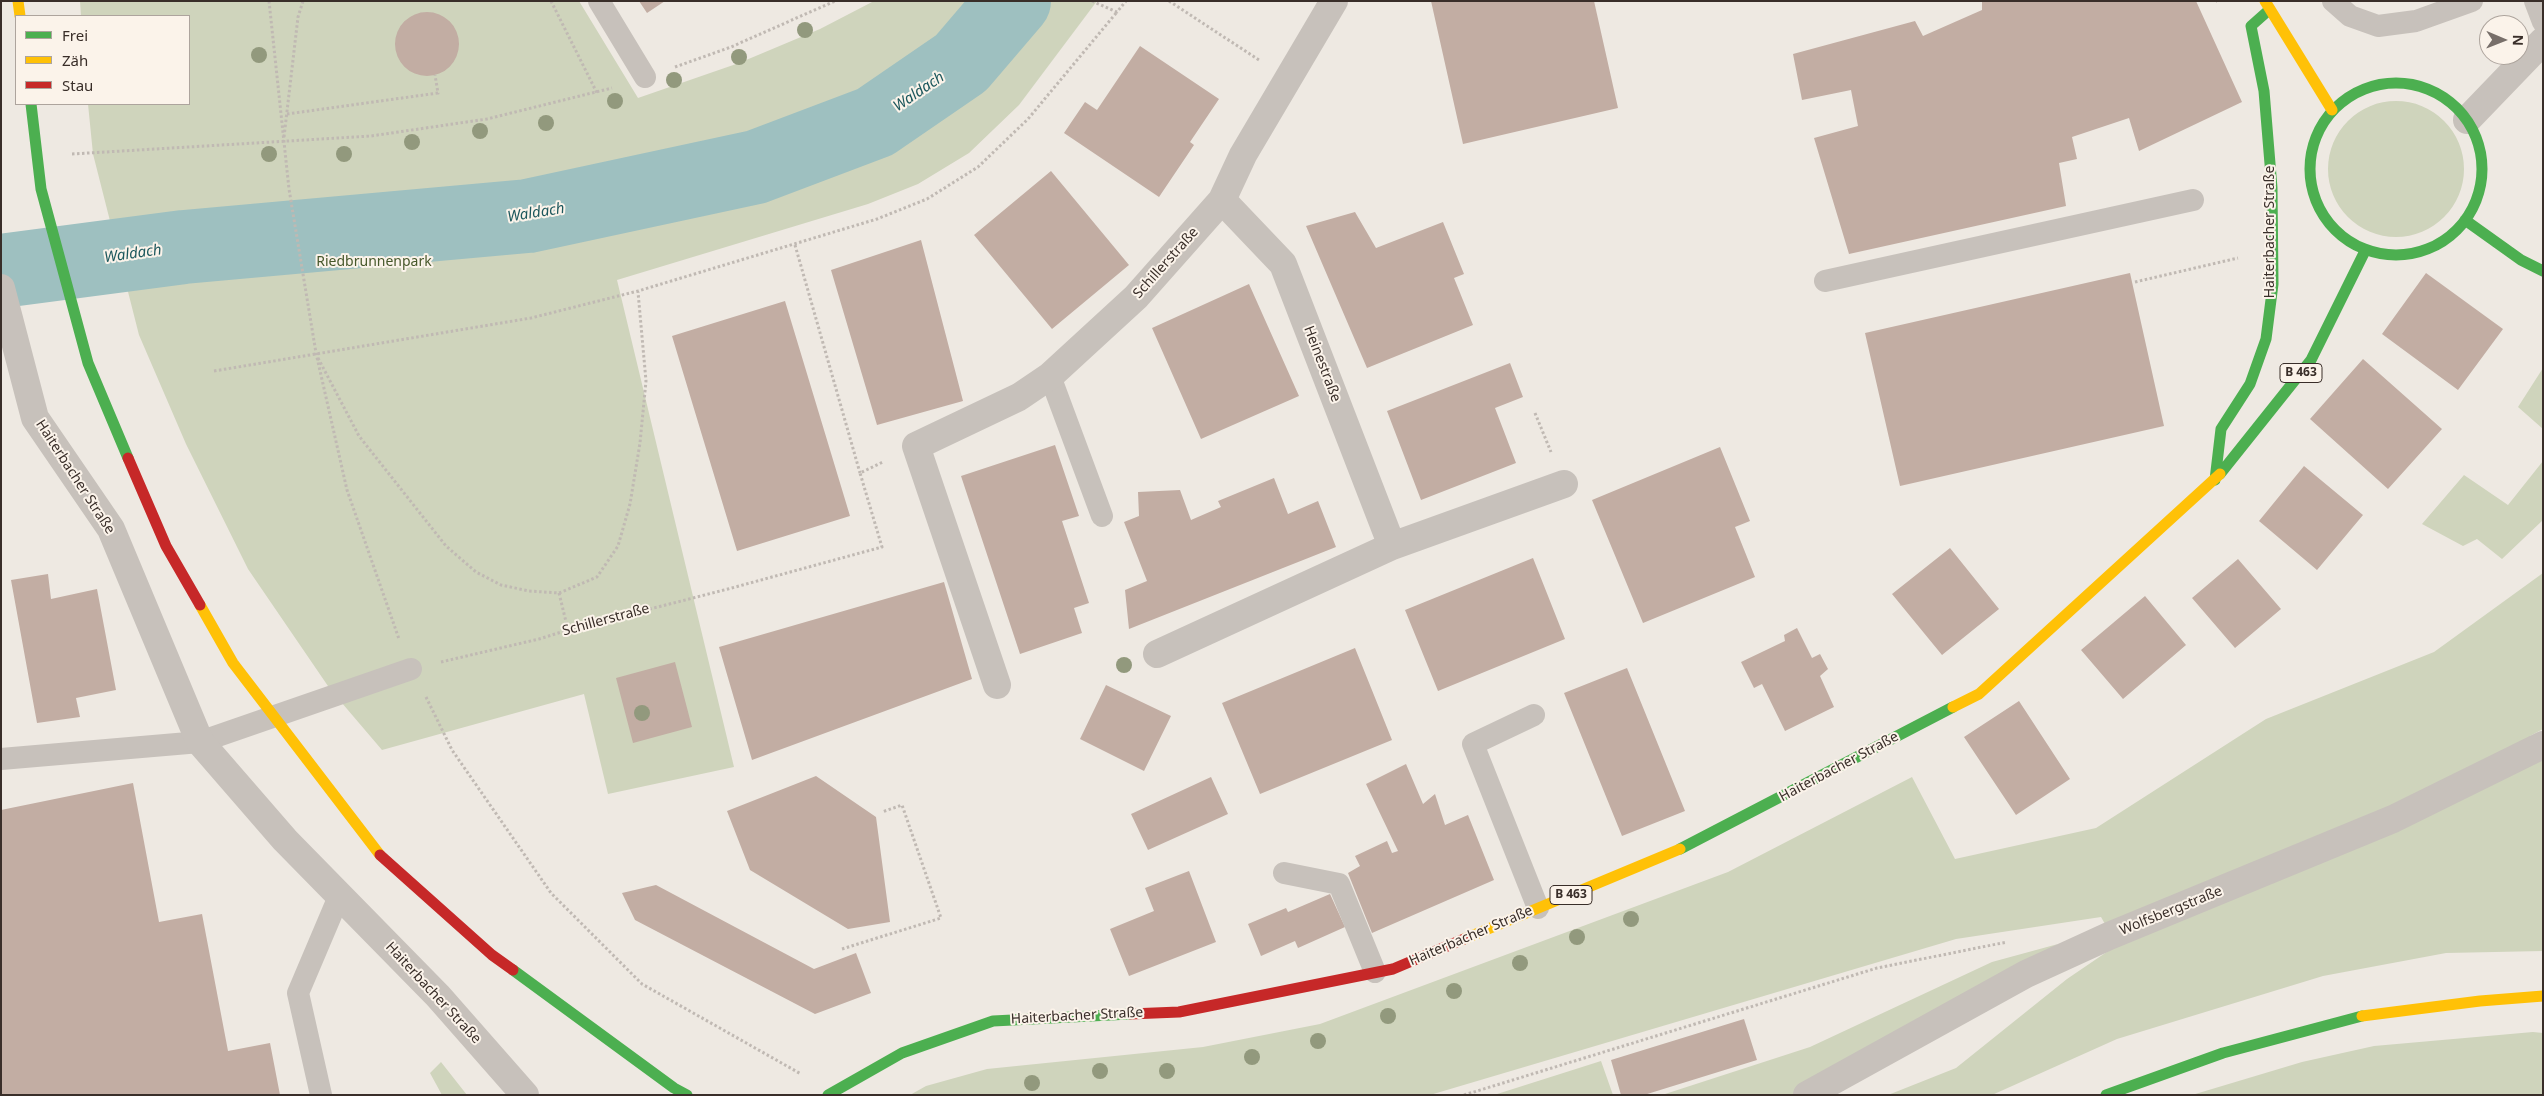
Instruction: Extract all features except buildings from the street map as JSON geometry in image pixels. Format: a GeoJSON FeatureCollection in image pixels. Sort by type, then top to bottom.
{"type":"FeatureCollection","features":[{"type":"Feature","properties":{"kind":"main road"},"geometry":{"type":"LineString","coordinates":[[18,1],[20,15]]}},
{"type":"Feature","properties":{"kind":"main road"},"geometry":{"type":"LineString","coordinates":[[2267,6],[2332,110]]}},
{"type":"Feature","properties":{"kind":"main road","name":"Haiterbacher Straße"},"geometry":{"type":"LineString","coordinates":[[2214,480],[2221,429],[2250,384],[2266,339],[2273,284],[2272,188],[2264,91],[2251,26],[2267,6]]}},
{"type":"Feature","properties":{"kind":"main road"},"geometry":{"type":"LineString","coordinates":[[2392,82],[2413,84],[2434,91],[2452,104],[2467,120],[2477,139],[2482,160],[2481,181],[2476,202],[2466,220],[2443,242],[2420,252],[2397,256],[2365,251],[2349,242],[2334,230],[2322,216],[2314,199],[2310,180],[2313,142],[2332,110],[2349,96],[2370,86],[2392,82]]}},
{"type":"Feature","properties":{"kind":"main road"},"geometry":{"type":"LineString","coordinates":[[31,105],[41,188],[88,363],[166,546],[233,663],[383,858],[492,955],[686,1095]]}},
{"type":"Feature","properties":{"kind":"main road"},"geometry":{"type":"LineString","coordinates":[[2466,220],[2522,260],[2543,271]]}},
{"type":"Feature","properties":{"kind":"main road","name":"Haiterbacher Straße"},"geometry":{"type":"LineString","coordinates":[[830,1093],[902,1053],[993,1020],[1179,1012],[1393,969],[1699,841],[1979,694],[2214,480],[2311,360],[2365,251]]}},
{"type":"Feature","properties":{"kind":"main road"},"geometry":{"type":"LineString","coordinates":[[2106,1095],[2223,1053],[2370,1014],[2480,1001],[2543,996]]}},
{"type":"Feature","properties":{"kind":"street","name":"Schillerstraße"},"geometry":{"type":"LineString","coordinates":[[916,446],[1019,397],[1050,376],[1136,297],[1222,200],[1243,155],[1334,1]]}},
{"type":"Feature","properties":{"kind":"street"},"geometry":{"type":"LineString","coordinates":[[2467,120],[2543,41]]}},
{"type":"Feature","properties":{"kind":"street","name":"Heinestraße"},"geometry":{"type":"LineString","coordinates":[[1222,200],[1283,264],[1392,546]]}},
{"type":"Feature","properties":{"kind":"street","name":"Haiterbacher Straße"},"geometry":{"type":"LineString","coordinates":[[1,288],[35,418],[111,529],[200,742],[285,840],[438,996],[525,1095]]}},
{"type":"Feature","properties":{"kind":"street"},"geometry":{"type":"LineString","coordinates":[[916,446],[997,685]]}},
{"type":"Feature","properties":{"kind":"street"},"geometry":{"type":"LineString","coordinates":[[1157,654],[1392,546],[1564,484]]}},
{"type":"Feature","properties":{"kind":"street","name":"Wolfsbergstraße"},"geometry":{"type":"LineString","coordinates":[[1808,1095],[2026,974],[2109,936],[2393,819],[2543,745]]}},
{"type":"Feature","properties":{"kind":"lane"},"geometry":{"type":"LineString","coordinates":[[599,1],[645,77]]}},
{"type":"Feature","properties":{"kind":"lane"},"geometry":{"type":"LineString","coordinates":[[2333,1],[2350,16],[2378,26],[2416,21],[2472,1]]}},
{"type":"Feature","properties":{"kind":"lane"},"geometry":{"type":"LineString","coordinates":[[2535,1],[2543,22]]}},
{"type":"Feature","properties":{"kind":"lane"},"geometry":{"type":"LineString","coordinates":[[1826,281],[2193,200]]}},
{"type":"Feature","properties":{"kind":"lane"},"geometry":{"type":"LineString","coordinates":[[1050,376],[1102,516]]}},
{"type":"Feature","properties":{"kind":"lane"},"geometry":{"type":"LineString","coordinates":[[1,759],[200,742],[411,669]]}},
{"type":"Feature","properties":{"kind":"lane"},"geometry":{"type":"LineString","coordinates":[[1534,714],[1473,744],[1538,908]]}},
{"type":"Feature","properties":{"kind":"lane"},"geometry":{"type":"LineString","coordinates":[[1284,873],[1339,884],[1375,972]]}},
{"type":"Feature","properties":{"kind":"lane"},"geometry":{"type":"LineString","coordinates":[[321,1095],[298,992],[340,894]]}},
{"type":"Feature","properties":{"kind":"path"},"geometry":{"type":"LineString","coordinates":[[269,1],[289,189],[316,353],[347,490],[390,615]]}},
{"type":"Feature","properties":{"kind":"path"},"geometry":{"type":"LineString","coordinates":[[283,143],[298,17],[303,1]]}},
{"type":"Feature","properties":{"kind":"path"},"geometry":{"type":"LineString","coordinates":[[551,1],[597,93]]}},
{"type":"Feature","properties":{"kind":"path"},"geometry":{"type":"LineString","coordinates":[[1092,1],[1117,12]]}},
{"type":"Feature","properties":{"kind":"path"},"geometry":{"type":"LineString","coordinates":[[214,371],[531,318],[638,291],[795,245],[877,219],[927,199],[978,167],[1028,119],[1126,1]]}},
{"type":"Feature","properties":{"kind":"path"},"geometry":{"type":"LineString","coordinates":[[1170,1],[1289,79]]}},
{"type":"Feature","properties":{"kind":"path"},"geometry":{"type":"LineString","coordinates":[[287,114],[438,93],[434,75]]}},
{"type":"Feature","properties":{"kind":"path"},"geometry":{"type":"LineString","coordinates":[[69,154],[283,143],[371,136]]}},
{"type":"Feature","properties":{"kind":"path"},"geometry":{"type":"LineString","coordinates":[[795,245],[860,473],[916,446]]}},
{"type":"Feature","properties":{"kind":"path"},"geometry":{"type":"LineString","coordinates":[[2135,282],[2272,250]]}},
{"type":"Feature","properties":{"kind":"path"},"geometry":{"type":"LineString","coordinates":[[316,353],[359,436],[446,546],[476,572],[501,585],[529,591],[559,593],[597,577],[618,546],[630,504],[640,443],[646,381],[638,291]]}},
{"type":"Feature","properties":{"kind":"path","name":"Schillerstraße"},"geometry":{"type":"LineString","coordinates":[[411,669],[539,639],[882,547],[860,473]]}},
{"type":"Feature","properties":{"kind":"path"},"geometry":{"type":"LineString","coordinates":[[559,593],[568,630]]}},
{"type":"Feature","properties":{"kind":"path"},"geometry":{"type":"LineString","coordinates":[[411,669],[452,750],[558,900],[642,984],[830,1093]]}},
{"type":"Feature","properties":{"kind":"path"},"geometry":{"type":"LineString","coordinates":[[842,950],[941,918],[902,806],[882,812]]}},
{"type":"Feature","properties":{"kind":"path"},"geometry":{"type":"LineString","coordinates":[[1464,1095],[1877,968],[2008,942]]}},
{"type":"Feature","properties":{"kind":"green space","name":"Riedbrunnenpark"},"geometry":{"type":"Polygon","coordinates":[[[80,1],[579,1],[638,98],[739,63],[820,29],[874,1],[1097,1],[1019,105],[969,153],[918,184],[868,204],[617,280],[734,767],[608,794],[584,694],[382,750],[330,689],[248,569],[186,444],[139,335],[93,154],[88,105],[190,105],[190,15],[81,15],[80,1]]]}},
{"type":"Feature","properties":{"kind":"green space"},"geometry":{"type":"Polygon","coordinates":[[[2396,101],[2422,106],[2444,121],[2459,143],[2464,169],[2459,195],[2444,217],[2422,232],[2396,237],[2370,232],[2348,217],[2333,195],[2328,169],[2333,143],[2348,121],[2370,106],[2396,101]]]}},
{"type":"Feature","properties":{"kind":"green space"},"geometry":{"type":"Polygon","coordinates":[[[2543,368],[2543,429],[2518,407],[2543,368]]]}},
{"type":"Feature","properties":{"kind":"green space"},"geometry":{"type":"Polygon","coordinates":[[[2543,461],[2543,520],[2502,559],[2477,539],[2463,546],[2422,524],[2464,475],[2508,505],[2543,461]]]}},
{"type":"Feature","properties":{"kind":"green space"},"geometry":{"type":"Polygon","coordinates":[[[2543,573],[2543,729],[2530,736],[2543,750],[2543,951],[2446,953],[2323,976],[2117,1039],[1992,1095],[1888,1095],[1956,1068],[2067,979],[2117,945],[2101,917],[1956,939],[1430,1095],[910,1095],[926,1086],[987,1069],[1203,1047],[1320,1024],[1728,872],[1912,777],[1955,859],[2096,828],[2266,719],[2434,652],[2543,573]]]}},
{"type":"Feature","properties":{"kind":"green space"},"geometry":{"type":"Polygon","coordinates":[[[2058,944],[1795,1095],[1662,1095],[1810,1047],[1992,962],[2058,944]]]}},
{"type":"Feature","properties":{"kind":"green space"},"geometry":{"type":"Polygon","coordinates":[[[2533,1032],[2543,1033],[2543,1095],[2192,1095],[2302,1062],[2374,1046],[2533,1032]]]}},
{"type":"Feature","properties":{"kind":"green space"},"geometry":{"type":"Polygon","coordinates":[[[1601,1061],[1613,1095],[1494,1095],[1601,1061]]]}},
{"type":"Feature","properties":{"kind":"green space"},"geometry":{"type":"Polygon","coordinates":[[[441,1062],[467,1095],[442,1095],[430,1073],[441,1062]]]}},
{"type":"Feature","properties":{"kind":"waterway","name":"Waldach"},"geometry":{"type":"LineString","coordinates":[[1,271],[184,247],[528,216],[756,167],[875,122],[961,63],[1014,1]]}},
{"type":"Feature","properties":{"kind":"traffic: fast"},"geometry":{"type":"LineString","coordinates":[[2215,480],[2221,429],[2250,384],[2266,339],[2273,284],[2272,188],[2264,91],[2251,26],[2269,10]]}},
{"type":"Feature","properties":{"kind":"traffic: fast"},"geometry":{"type":"LineString","coordinates":[[2404,83],[2421,86],[2437,93],[2451,102],[2463,114],[2479,144],[2482,169],[2481,186],[2476,202],[2463,224],[2451,236],[2421,252],[2388,255],[2371,252],[2355,245],[2341,236],[2329,224],[2313,194],[2310,161],[2313,144],[2320,128],[2329,114],[2341,102],[2371,86],[2404,83]]}},
{"type":"Feature","properties":{"kind":"traffic: fast"},"geometry":{"type":"LineString","coordinates":[[31,105],[41,189],[88,363],[128,458]]}},
{"type":"Feature","properties":{"kind":"traffic: fast"},"geometry":{"type":"LineString","coordinates":[[2465,220],[2521,260],[2543,271]]}},
{"type":"Feature","properties":{"kind":"traffic: fast"},"geometry":{"type":"LineString","coordinates":[[2220,474],[2311,360],[2365,251]]}},
{"type":"Feature","properties":{"kind":"traffic: fast"},"geometry":{"type":"LineString","coordinates":[[1680,849],[1953,707]]}},
{"type":"Feature","properties":{"kind":"traffic: fast"},"geometry":{"type":"LineString","coordinates":[[513,970],[674,1088],[687,1095]]}},
{"type":"Feature","properties":{"kind":"traffic: fast"},"geometry":{"type":"LineString","coordinates":[[828,1095],[902,1053],[993,1021],[1130,1014]]}},
{"type":"Feature","properties":{"kind":"traffic: fast"},"geometry":{"type":"LineString","coordinates":[[2106,1095],[2223,1053],[2362,1016]]}},
{"type":"Feature","properties":{"kind":"traffic: slow"},"geometry":{"type":"LineString","coordinates":[[18,1],[20,15]]}},
{"type":"Feature","properties":{"kind":"traffic: slow"},"geometry":{"type":"LineString","coordinates":[[2265,1],[2332,110]]}},
{"type":"Feature","properties":{"kind":"traffic: slow"},"geometry":{"type":"LineString","coordinates":[[1953,707],[1979,694],[2220,474]]}},
{"type":"Feature","properties":{"kind":"traffic: slow"},"geometry":{"type":"LineString","coordinates":[[200,605],[233,663],[380,855]]}},
{"type":"Feature","properties":{"kind":"traffic: slow"},"geometry":{"type":"LineString","coordinates":[[1464,939],[1680,849]]}},
{"type":"Feature","properties":{"kind":"traffic: slow"},"geometry":{"type":"LineString","coordinates":[[2362,1016],[2480,1001],[2543,996]]}},
{"type":"Feature","properties":{"kind":"traffic: jam"},"geometry":{"type":"LineString","coordinates":[[128,458],[166,546],[200,605]]}},
{"type":"Feature","properties":{"kind":"traffic: jam"},"geometry":{"type":"LineString","coordinates":[[380,855],[492,955],[513,970]]}},
{"type":"Feature","properties":{"kind":"traffic: jam"},"geometry":{"type":"LineString","coordinates":[[1130,1014],[1179,1012],[1393,969],[1464,939]]}}]}
